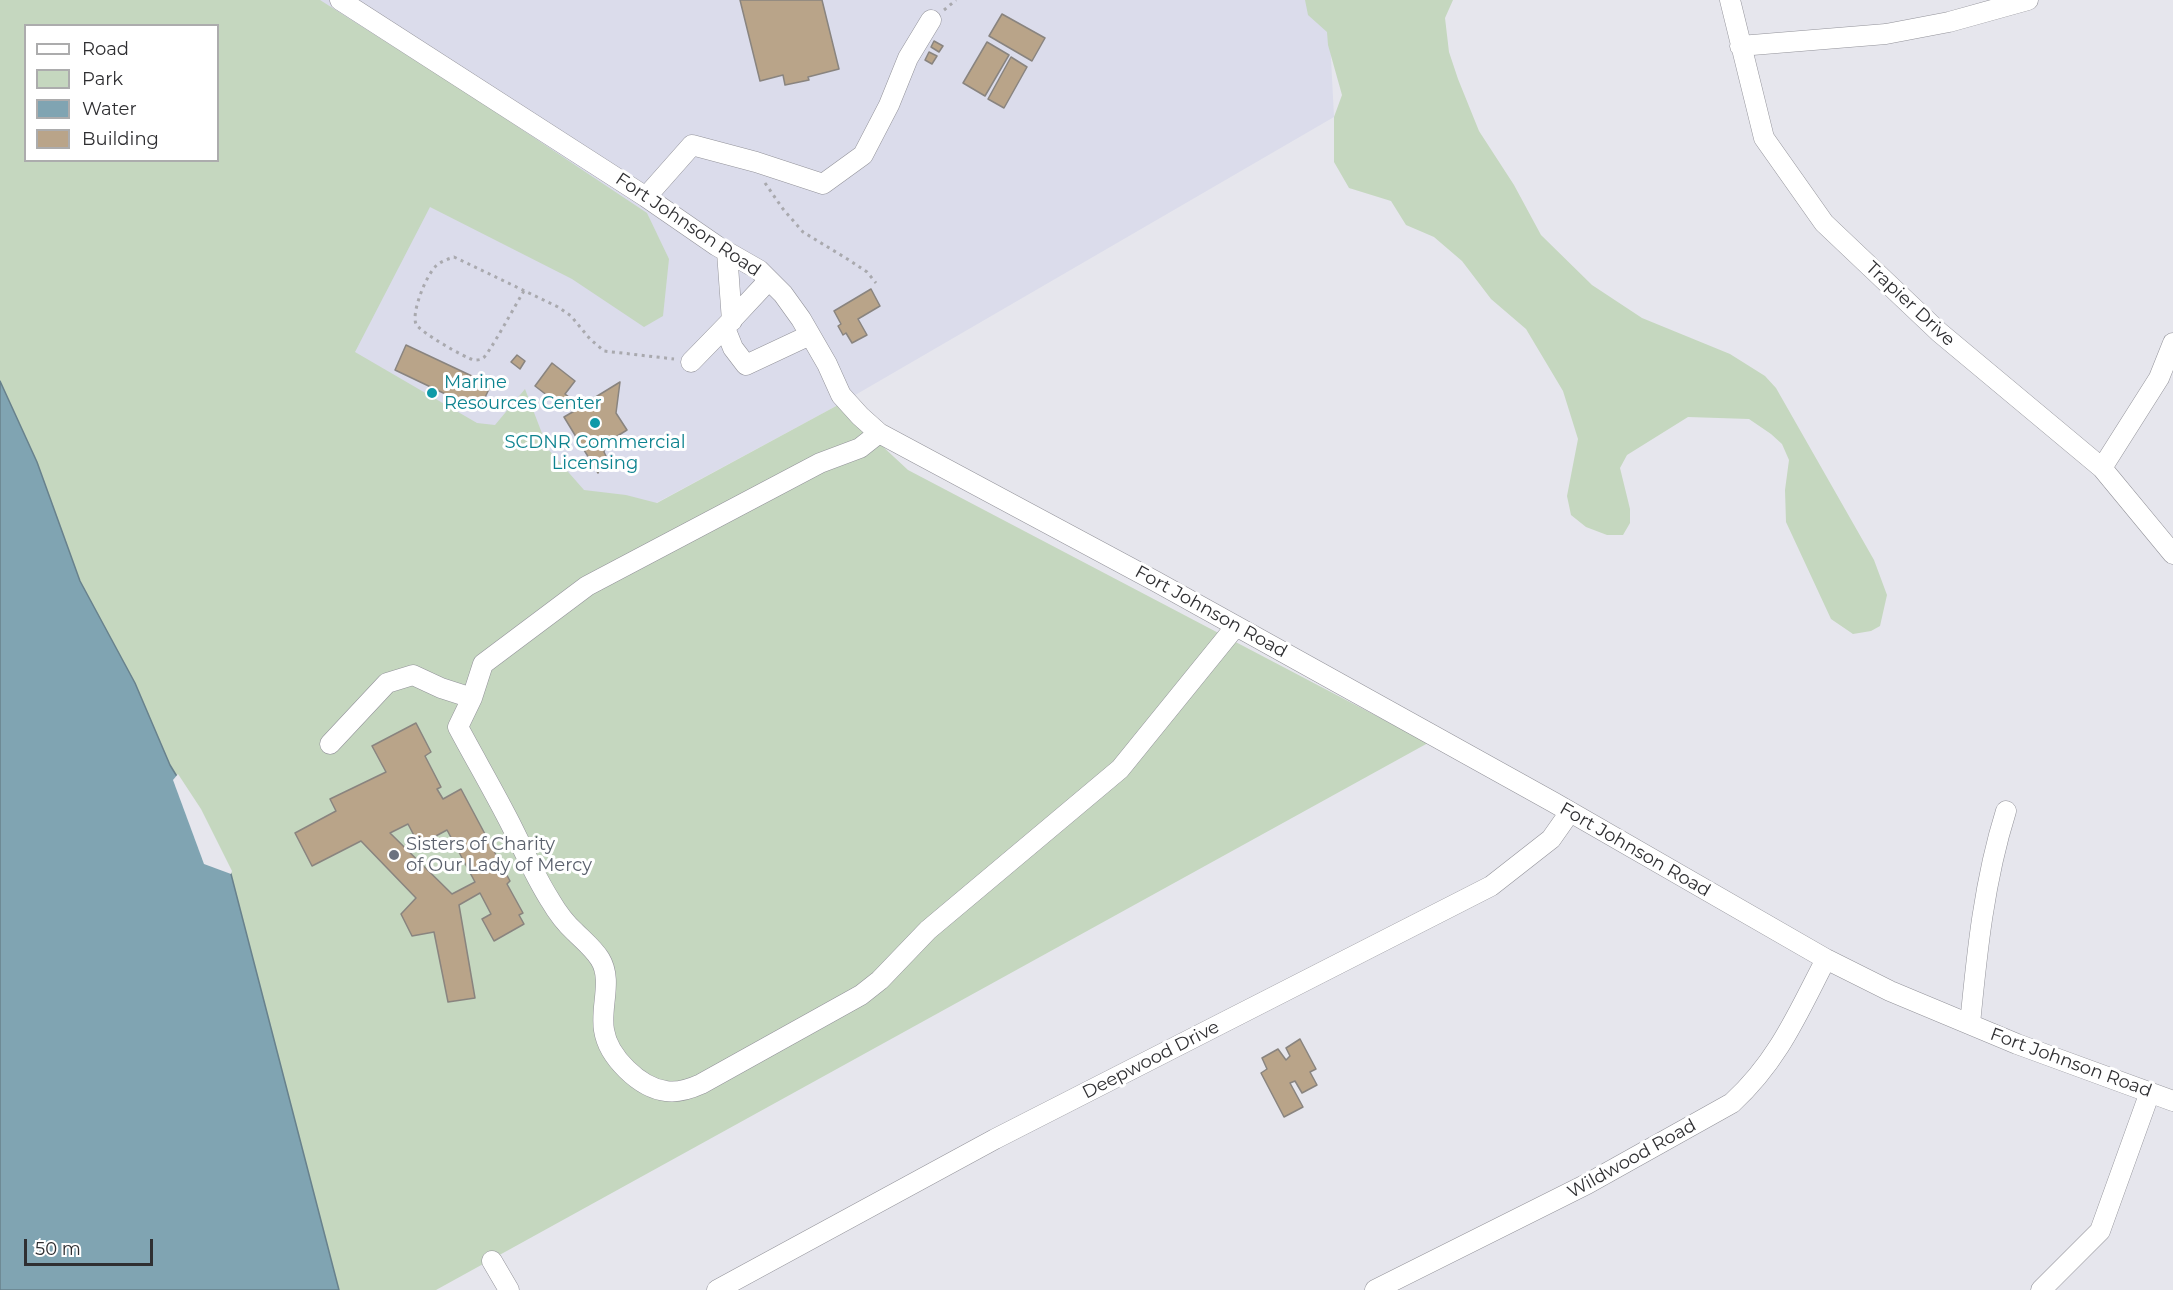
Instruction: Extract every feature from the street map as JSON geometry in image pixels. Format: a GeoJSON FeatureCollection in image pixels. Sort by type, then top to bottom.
{"type":"FeatureCollection","features":[{"type":"Feature","properties":{"kind":"street","name":"Fort Johnson Road"},"geometry":{"type":"LineString","coordinates":[[340,0],[646,197],[727,252],[759,270],[783,294],[810,335],[841,395],[879,433],[1236,626],[1826,958],[1890,991],[2017,1044],[2173,1101]]}},
{"type":"Feature","properties":{"kind":"street","name":"Trapier Drive"},"geometry":{"type":"LineString","coordinates":[[1730,0],[1764,138],[1824,223],[1939,332],[2102,468],[2173,554]]}},
{"type":"Feature","properties":{"kind":"street"},"geometry":{"type":"LineString","coordinates":[[1740,46],[1886,34],[1949,22],[2028,0]]}},
{"type":"Feature","properties":{"kind":"street"},"geometry":{"type":"LineString","coordinates":[[646,197],[692,145],[756,162],[823,184],[863,155],[889,105],[908,58],[931,20]]}},
{"type":"Feature","properties":{"kind":"street"},"geometry":{"type":"LineString","coordinates":[[727,252],[728,324],[733,348],[746,365],[810,335]]}},
{"type":"Feature","properties":{"kind":"street"},"geometry":{"type":"LineString","coordinates":[[691,362],[769,280]]}},
{"type":"Feature","properties":{"kind":"street"},"geometry":{"type":"LineString","coordinates":[[2102,468],[2159,378],[2173,343]]}},
{"type":"Feature","properties":{"kind":"street"},"geometry":{"type":"LineString","coordinates":[[879,433],[860,448],[819,463],[587,586],[483,664],[472,698],[458,727],[549,900],[562,919],[589,944],[601,960],[606,972],[603,1029],[612,1052],[635,1076],[656,1089],[677,1091],[690,1089],[838,1010],[880,980],[928,930],[1120,769],[1236,626]]}},
{"type":"Feature","properties":{"kind":"street"},"geometry":{"type":"LineString","coordinates":[[330,744],[387,683],[413,675],[441,688],[472,698]]}},
{"type":"Feature","properties":{"kind":"street"},"geometry":{"type":"LineString","coordinates":[[1970,1024],[1985,891],[2006,811]]}},
{"type":"Feature","properties":{"kind":"street","name":"Deepwood Drive"},"geometry":{"type":"LineString","coordinates":[[717,1290],[995,1139],[1491,886],[1551,840],[1570,812]]}},
{"type":"Feature","properties":{"kind":"street","name":"Wildwood Road"},"geometry":{"type":"LineString","coordinates":[[1375,1290],[1587,1184],[1732,1103],[1752,1085],[1783,1044],[1826,958]]}},
{"type":"Feature","properties":{"kind":"street"},"geometry":{"type":"LineString","coordinates":[[2041,1290],[2100,1231],[2150,1092]]}},
{"type":"Feature","properties":{"kind":"street"},"geometry":{"type":"LineString","coordinates":[[492,1261],[509,1290]]}},
{"type":"Feature","properties":{"kind":"path"},"geometry":{"type":"LineString","coordinates":[[756,162],[766,186],[803,232],[849,260],[876,283]]}},
{"type":"Feature","properties":{"kind":"path"},"geometry":{"type":"LineString","coordinates":[[524,291],[495,339],[491,350],[484,358],[475,360],[427,335],[417,327],[413,316],[435,266],[454,257],[524,291],[571,316],[590,339],[604,351],[691,362]]}},
{"type":"Feature","properties":{"kind":"shaded area","name":"Marine Resources Center"},"geometry":{"type":"Polygon","coordinates":[[[0,0],[1328,0],[1334,117],[838,405],[170,765],[80,581],[0,0]]]}},
{"type":"Feature","properties":{"kind":"green space"},"geometry":{"type":"Polygon","coordinates":[[[0,0],[320,0],[476,99],[647,213],[669,259],[663,316],[644,327],[572,279],[430,207],[355,352],[477,423],[495,425],[525,389],[548,449],[584,490],[626,495],[657,503],[838,405],[908,470],[1428,743],[436,1290],[185,1290],[0,786],[0,0]]]}},
{"type":"Feature","properties":{"kind":"green space"},"geometry":{"type":"Polygon","coordinates":[[[1305,0],[1453,0],[1445,18],[1449,52],[1458,79],[1479,131],[1514,185],[1541,235],[1592,285],[1642,318],[1730,354],[1765,376],[1776,388],[1874,560],[1887,595],[1880,626],[1871,631],[1853,634],[1831,619],[1786,522],[1785,490],[1789,460],[1782,444],[1749,419],[1688,417],[1627,455],[1620,468],[1630,509],[1630,523],[1623,535],[1607,535],[1586,527],[1571,515],[1567,496],[1578,439],[1563,391],[1526,329],[1491,299],[1462,261],[1434,237],[1406,225],[1391,201],[1349,188],[1334,162],[1334,117],[1342,95],[1328,45],[1327,32],[1308,15],[1305,0]]]}},
{"type":"Feature","properties":{"kind":"water"},"geometry":{"type":"Polygon","coordinates":[[[0,381],[37,462],[80,581],[135,683],[170,765],[198,811],[231,874],[339,1290],[0,1290],[0,381]]]}},
{"type":"Feature","properties":{"kind":"pier"},"geometry":{"type":"Polygon","coordinates":[[[178,774],[201,809],[232,871],[231,874],[204,864],[173,780],[178,774]]]}},
{"type":"Feature","properties":{"kind":"building"},"geometry":{"type":"Polygon","coordinates":[[[740,0],[822,0],[839,69],[808,77],[809,80],[785,85],[783,75],[760,81],[740,0]]]}},
{"type":"Feature","properties":{"kind":"building"},"geometry":{"type":"Polygon","coordinates":[[[1002,14],[1045,38],[1032,61],[989,36],[1002,14]]]}},
{"type":"Feature","properties":{"kind":"building"},"geometry":{"type":"Polygon","coordinates":[[[934,41],[943,46],[939,52],[931,47],[934,41]]]}},
{"type":"Feature","properties":{"kind":"building"},"geometry":{"type":"Polygon","coordinates":[[[987,42],[1009,55],[985,96],[963,83],[987,42]]]}},
{"type":"Feature","properties":{"kind":"building"},"geometry":{"type":"Polygon","coordinates":[[[929,52],[937,56],[932,64],[925,60],[929,52]]]}},
{"type":"Feature","properties":{"kind":"building"},"geometry":{"type":"Polygon","coordinates":[[[1011,57],[1027,67],[1004,108],[988,99],[1011,57]]]}},
{"type":"Feature","properties":{"kind":"building"},"geometry":{"type":"Polygon","coordinates":[[[871,289],[880,306],[858,319],[867,335],[852,343],[846,333],[843,335],[838,326],[841,324],[834,311],[871,289]]]}},
{"type":"Feature","properties":{"kind":"building"},"geometry":{"type":"Polygon","coordinates":[[[406,345],[491,385],[479,410],[395,370],[406,345]]]}},
{"type":"Feature","properties":{"kind":"building"},"geometry":{"type":"Polygon","coordinates":[[[517,355],[525,361],[520,369],[511,362],[517,355]]]}},
{"type":"Feature","properties":{"kind":"building","name":"SCDNR Commercial Licensing"},"geometry":{"type":"Polygon","coordinates":[[[552,363],[575,381],[565,394],[581,406],[620,382],[616,413],[627,430],[606,443],[604,452],[608,460],[601,465],[598,473],[564,417],[576,410],[560,398],[557,403],[535,386],[552,363]]]}},
{"type":"Feature","properties":{"kind":"building","name":"Sisters of Charity of Our Lady of Mercy"},"geometry":{"type":"Polygon","coordinates":[[[416,723],[431,752],[425,756],[441,787],[437,789],[443,799],[461,789],[510,881],[507,884],[523,913],[519,915],[524,924],[494,941],[482,919],[491,914],[480,893],[459,905],[475,998],[448,1002],[434,932],[412,936],[401,914],[416,898],[361,841],[312,866],[295,833],[336,811],[330,799],[386,772],[372,746],[416,723]],[[408,824],[390,833],[452,894],[475,882],[447,830],[419,845],[408,824]]]}},
{"type":"Feature","properties":{"kind":"building"},"geometry":{"type":"Polygon","coordinates":[[[1300,1039],[1316,1069],[1310,1072],[1317,1085],[1302,1093],[1295,1081],[1290,1083],[1303,1107],[1284,1117],[1261,1073],[1267,1069],[1262,1058],[1278,1049],[1286,1060],[1290,1056],[1286,1048],[1300,1039]]]}},
{"type":"Feature","properties":{"kind":"place","name":"Marine Resources Center"},"geometry":{"type":"Point","coordinates":[432,393]}},
{"type":"Feature","properties":{"kind":"place","name":"SCDNR Commercial Licensing"},"geometry":{"type":"Point","coordinates":[595,423]}},
{"type":"Feature","properties":{"kind":"place","name":"Sisters of Charity of Our Lady of Mercy"},"geometry":{"type":"Point","coordinates":[394,855]}}]}
